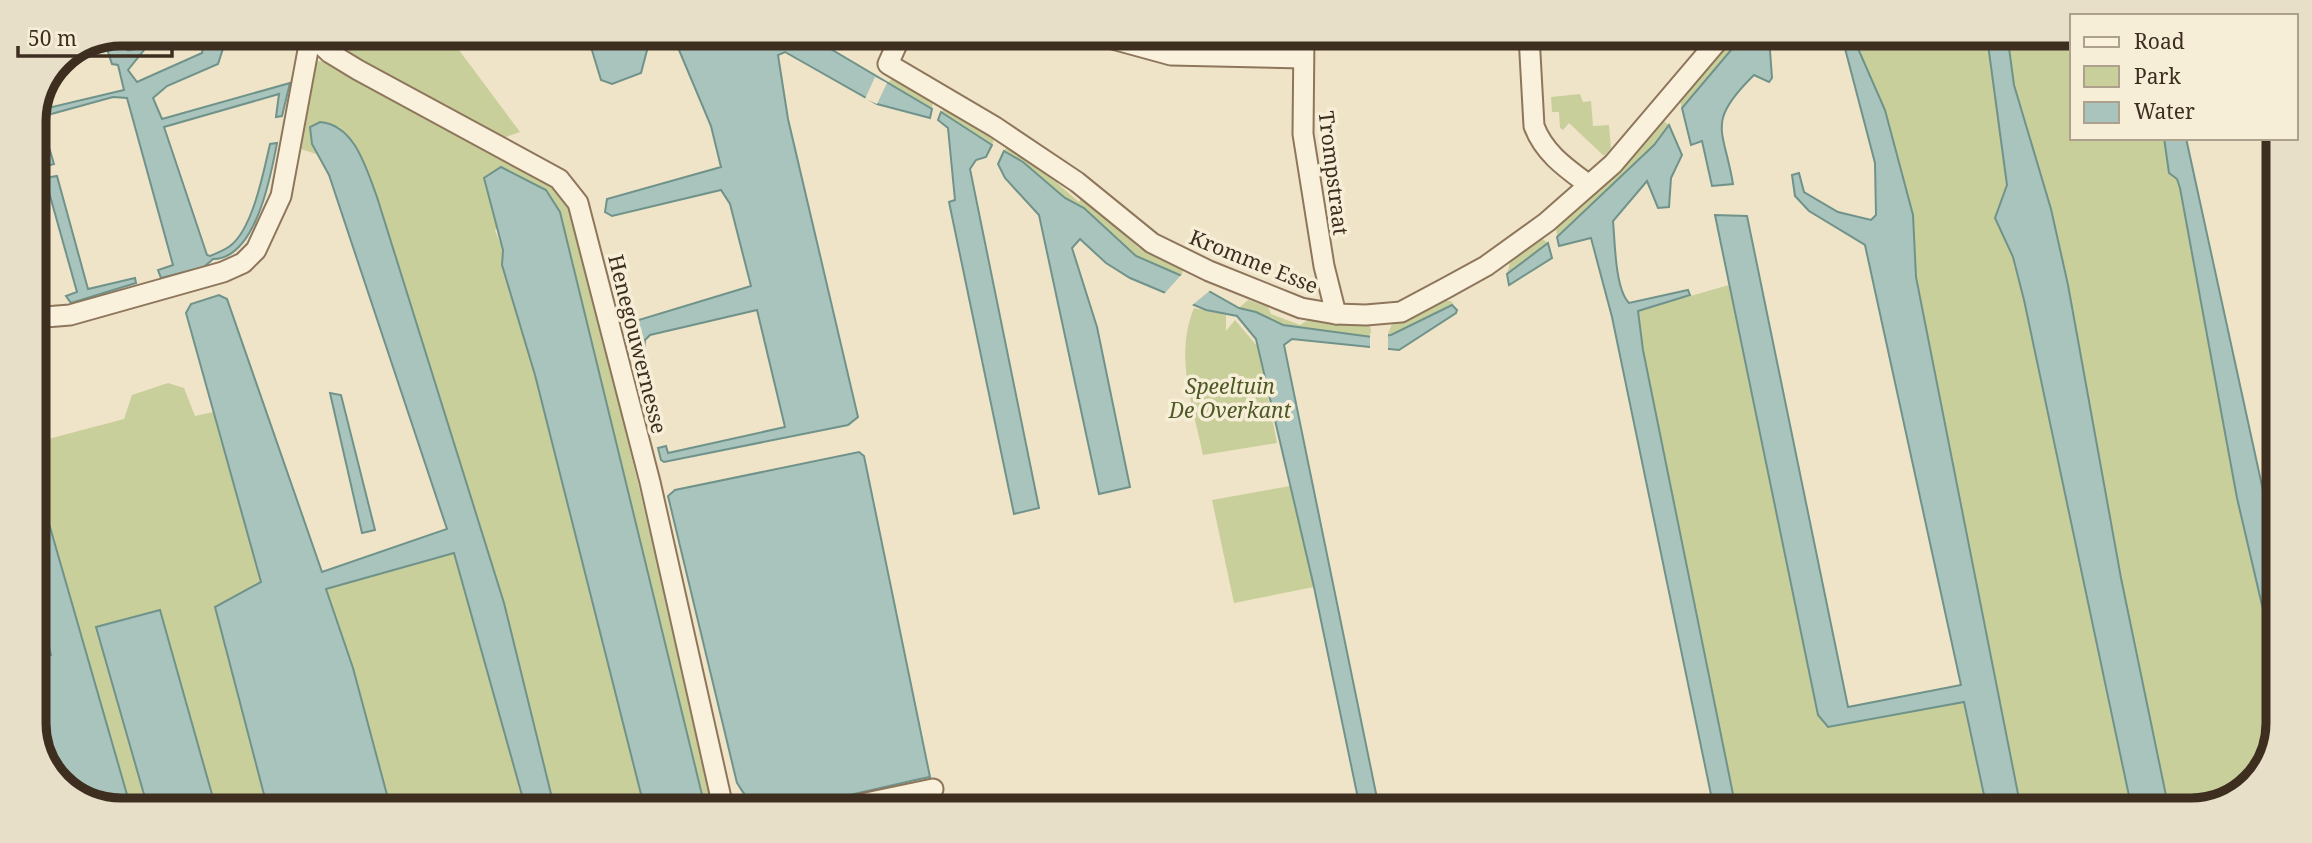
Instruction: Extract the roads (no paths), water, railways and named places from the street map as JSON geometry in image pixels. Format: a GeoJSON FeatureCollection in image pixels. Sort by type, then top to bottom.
{"type":"FeatureCollection","features":[{"type":"Feature","properties":{"kind":"street","name":"Henegouwernesse"},"geometry":{"type":"LineString","coordinates":[[46,317],[70,315],[243,264],[256,250],[281,196],[309,46]]}},
{"type":"Feature","properties":{"kind":"street","name":"Henegouwernesse"},"geometry":{"type":"LineString","coordinates":[[323,46],[358,70],[559,179],[578,202],[650,482],[721,798]]}},
{"type":"Feature","properties":{"kind":"street","name":"Kromme Esse"},"geometry":{"type":"LineString","coordinates":[[896,46],[888,64],[995,127],[1077,182],[1152,243],[1209,271],[1301,308],[1336,314],[1401,312],[1486,266],[1547,222],[1613,164],[1713,46]]}},
{"type":"Feature","properties":{"kind":"street"},"geometry":{"type":"LineString","coordinates":[[1138,46],[1171,55],[1303,58]]}},
{"type":"Feature","properties":{"kind":"street","name":"Trompstraat"},"geometry":{"type":"LineString","coordinates":[[1304,46],[1303,134],[1324,266],[1336,314]]}},
{"type":"Feature","properties":{"kind":"street"},"geometry":{"type":"LineString","coordinates":[[1530,46],[1534,126],[1539,139],[1563,166],[1588,185]]}},
{"type":"Feature","properties":{"kind":"street"},"geometry":{"type":"LineString","coordinates":[[890,798],[933,789]]}},
{"type":"Feature","properties":{"kind":"water"},"geometry":{"type":"Polygon","coordinates":[[[125,46],[127,50],[145,46],[128,70],[137,82],[202,53],[203,46],[224,46],[218,64],[167,86],[153,98],[162,119],[290,83],[282,116],[276,117],[279,94],[164,127],[207,255],[210,256],[230,246],[245,227],[261,183],[270,144],[277,143],[271,175],[259,213],[251,231],[240,245],[228,255],[213,259],[204,267],[161,278],[158,270],[173,265],[127,98],[113,97],[46,115],[47,108],[124,90],[118,65],[112,64],[106,47],[125,46]]]}},
{"type":"Feature","properties":{"kind":"water"},"geometry":{"type":"Polygon","coordinates":[[[591,46],[648,46],[641,73],[612,84],[601,80],[591,46]]]}},
{"type":"Feature","properties":{"kind":"water"},"geometry":{"type":"Polygon","coordinates":[[[677,46],[826,46],[932,109],[930,118],[877,104],[785,52],[778,55],[788,119],[858,417],[848,425],[664,462],[658,448],[666,446],[668,453],[785,427],[757,310],[650,335],[645,340],[644,352],[662,429],[653,431],[628,328],[632,322],[751,286],[730,204],[721,190],[612,216],[605,212],[607,199],[721,167],[711,126],[677,46]]]}},
{"type":"Feature","properties":{"kind":"water"},"geometry":{"type":"Polygon","coordinates":[[[1734,46],[1770,46],[1772,78],[1769,82],[1754,75],[1739,91],[1723,116],[1723,138],[1733,184],[1712,186],[1702,141],[1691,145],[1682,108],[1734,46]]]}},
{"type":"Feature","properties":{"kind":"water"},"geometry":{"type":"Polygon","coordinates":[[[1844,46],[1857,46],[1885,110],[1913,215],[1916,277],[2019,798],[1985,798],[1964,702],[1828,727],[1818,715],[1715,215],[1747,216],[1848,707],[1961,685],[1865,245],[1809,211],[1795,196],[1792,175],[1799,173],[1804,192],[1838,212],[1871,220],[1876,215],[1875,163],[1844,46]]]}},
{"type":"Feature","properties":{"kind":"water"},"geometry":{"type":"Polygon","coordinates":[[[1988,46],[2020,46],[2009,48],[2014,85],[2051,209],[2068,285],[2121,578],[2167,798],[2129,798],[2024,300],[2013,257],[1995,218],[2007,185],[1988,46]]]}},
{"type":"Feature","properties":{"kind":"water"},"geometry":{"type":"Polygon","coordinates":[[[941,112],[992,145],[986,157],[976,160],[970,169],[1039,508],[1014,514],[949,202],[955,200],[948,128],[938,120],[941,112]]]}},
{"type":"Feature","properties":{"kind":"water"},"geometry":{"type":"Polygon","coordinates":[[[320,122],[332,125],[351,139],[377,197],[504,603],[552,798],[523,798],[454,553],[326,589],[353,668],[388,798],[265,798],[215,607],[261,582],[186,313],[191,304],[219,295],[227,299],[322,572],[447,529],[329,175],[312,144],[310,127],[320,122]]]}},
{"type":"Feature","properties":{"kind":"water"},"geometry":{"type":"Polygon","coordinates":[[[1669,125],[1682,155],[1671,178],[1669,207],[1658,208],[1647,181],[1613,221],[1615,252],[1621,287],[1629,303],[1688,290],[1690,295],[1638,311],[1643,350],[1734,798],[1712,798],[1612,317],[1591,238],[1559,246],[1557,237],[1654,145],[1669,125]]]}},
{"type":"Feature","properties":{"kind":"water"},"geometry":{"type":"Polygon","coordinates":[[[46,137],[54,164],[46,166],[46,137]]]}},
{"type":"Feature","properties":{"kind":"water"},"geometry":{"type":"Polygon","coordinates":[[[2164,140],[2186,140],[2266,504],[2266,622],[2237,498],[2180,188],[2177,179],[2169,173],[2164,140]]]}},
{"type":"Feature","properties":{"kind":"water"},"geometry":{"type":"Polygon","coordinates":[[[1004,151],[1023,162],[1065,198],[1084,208],[1136,256],[1182,276],[1239,308],[1256,312],[1283,325],[1372,337],[1391,335],[1452,305],[1457,310],[1399,350],[1292,339],[1284,345],[1377,798],[1358,798],[1314,587],[1256,339],[1237,316],[1206,310],[1130,278],[1106,263],[1080,239],[1072,248],[1097,327],[1130,487],[1099,494],[1039,215],[1005,178],[998,164],[1004,151]]]}},
{"type":"Feature","properties":{"kind":"water"},"geometry":{"type":"Polygon","coordinates":[[[501,167],[546,190],[560,212],[703,798],[642,798],[535,375],[502,265],[503,250],[484,178],[501,167]]]}},
{"type":"Feature","properties":{"kind":"water"},"geometry":{"type":"Polygon","coordinates":[[[57,176],[88,289],[135,278],[136,283],[71,303],[66,296],[77,292],[46,178],[57,176]]]}},
{"type":"Feature","properties":{"kind":"water"},"geometry":{"type":"Polygon","coordinates":[[[1548,243],[1552,258],[1509,285],[1507,274],[1548,243]]]}},
{"type":"Feature","properties":{"kind":"water"},"geometry":{"type":"Polygon","coordinates":[[[330,393],[341,395],[375,530],[362,533],[330,393]]]}},
{"type":"Feature","properties":{"kind":"water"},"geometry":{"type":"Polygon","coordinates":[[[859,452],[864,456],[930,777],[834,798],[748,798],[737,783],[668,496],[675,490],[859,452]]]}},
{"type":"Feature","properties":{"kind":"water"},"geometry":{"type":"Polygon","coordinates":[[[46,513],[128,798],[106,796],[87,790],[71,779],[51,751],[46,727],[46,657],[51,655],[46,637],[46,513]]]}},
{"type":"Feature","properties":{"kind":"water"},"geometry":{"type":"Polygon","coordinates":[[[160,610],[213,798],[145,798],[96,627],[160,610]]]}},
{"type":"Feature","properties":{"kind":"park label","name":"Speeltuin De Overkant"},"geometry":{"type":"Point","coordinates":[1230,398]}}]}
